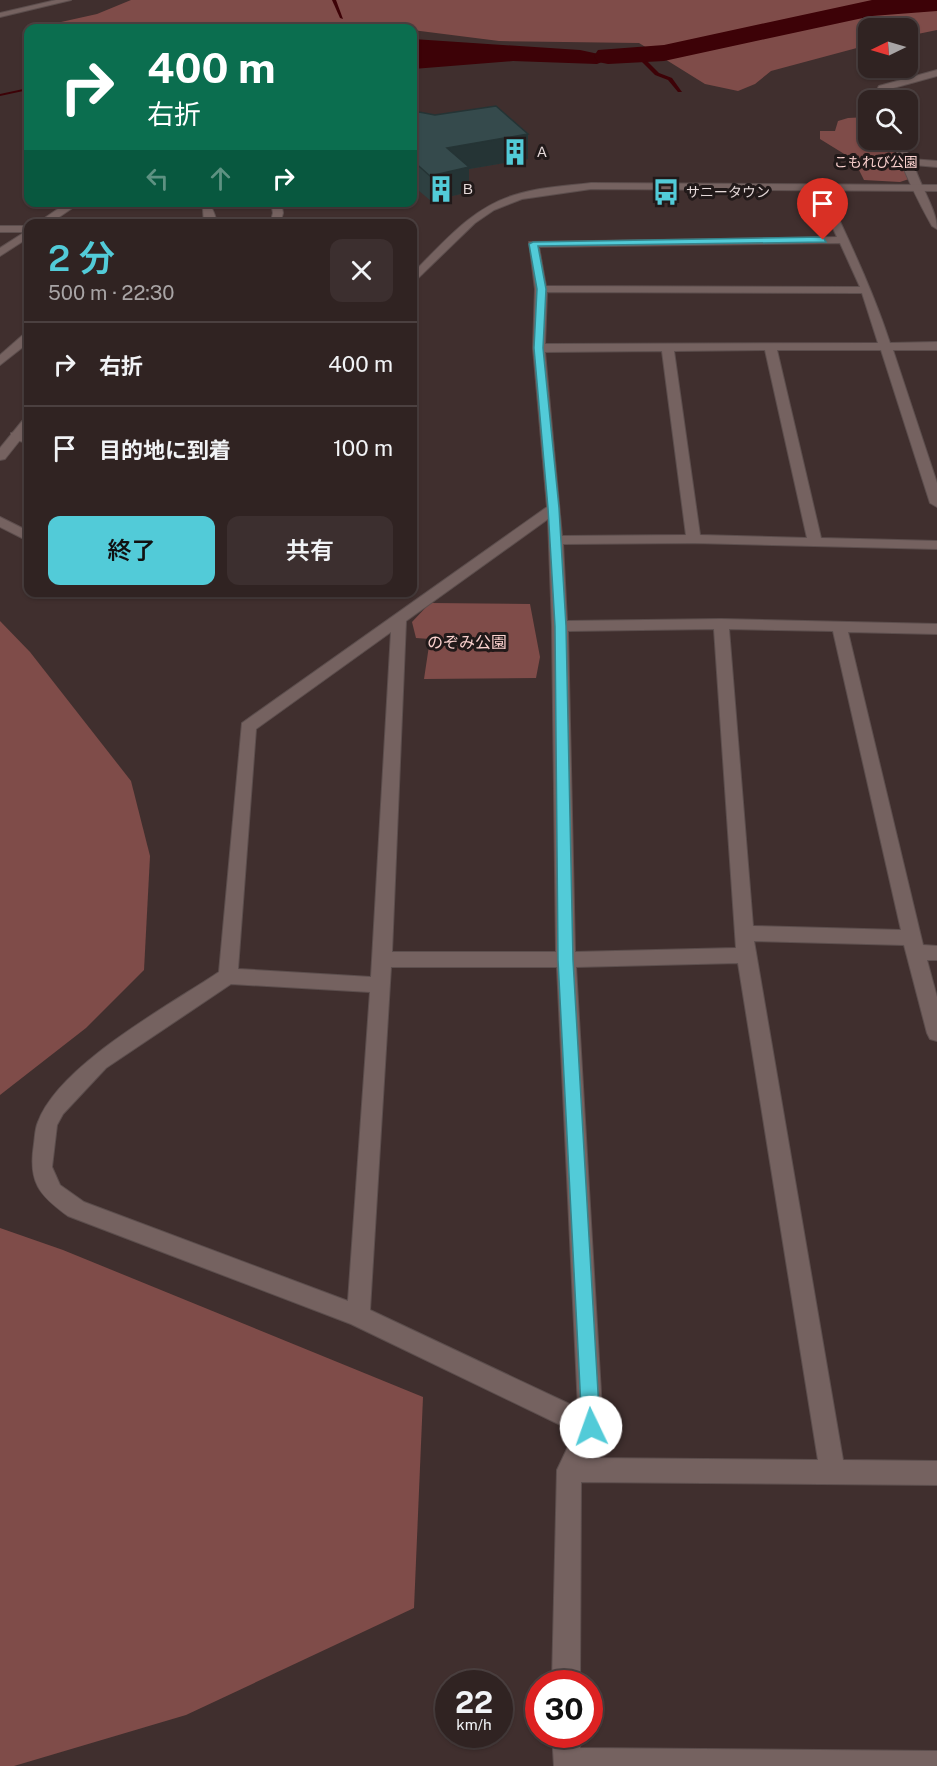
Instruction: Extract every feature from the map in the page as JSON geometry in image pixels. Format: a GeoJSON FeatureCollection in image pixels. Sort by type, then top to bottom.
{"type":"FeatureCollection","features":[{"type":"Feature","properties":{"kind":"street"},"geometry":{"type":"LineString","coordinates":[[18,0],[30,8]]}},
{"type":"Feature","properties":{"kind":"street"},"geometry":{"type":"LineString","coordinates":[[0,15],[67,0]]}},
{"type":"Feature","properties":{"kind":"street"},"geometry":{"type":"LineString","coordinates":[[881,90],[937,73]]}},
{"type":"Feature","properties":{"kind":"street"},"geometry":{"type":"LineString","coordinates":[[901,150],[908,162],[916,188],[937,226]]}},
{"type":"Feature","properties":{"kind":"street"},"geometry":{"type":"LineString","coordinates":[[908,162],[937,164]]}},
{"type":"Feature","properties":{"kind":"street"},"geometry":{"type":"LineString","coordinates":[[417,276],[471,221],[490,208],[520,196],[591,186],[937,188]]}},
{"type":"Feature","properties":{"kind":"street"},"geometry":{"type":"LineString","coordinates":[[819,187],[867,290],[884,349],[937,503]]}},
{"type":"Feature","properties":{"kind":"street"},"geometry":{"type":"LineString","coordinates":[[49,219],[68,207]]}},
{"type":"Feature","properties":{"kind":"street"},"geometry":{"type":"LineString","coordinates":[[0,229],[24,231]]}},
{"type":"Feature","properties":{"kind":"street"},"geometry":{"type":"LineString","coordinates":[[0,253],[24,234]]}},
{"type":"Feature","properties":{"kind":"street"},"geometry":{"type":"LineString","coordinates":[[566,1670],[569,1470],[591,1427],[566,960],[560,626],[554,508],[539,348],[541,289],[533,244],[845,240]]}},
{"type":"Feature","properties":{"kind":"street"},"geometry":{"type":"LineString","coordinates":[[541,289],[867,290]]}},
{"type":"Feature","properties":{"kind":"street"},"geometry":{"type":"LineString","coordinates":[[0,361],[24,340]]}},
{"type":"Feature","properties":{"kind":"street"},"geometry":{"type":"LineString","coordinates":[[539,348],[884,349],[937,346]]}},
{"type":"Feature","properties":{"kind":"street"},"geometry":{"type":"LineString","coordinates":[[668,348],[694,539]]}},
{"type":"Feature","properties":{"kind":"street"},"geometry":{"type":"LineString","coordinates":[[770,348],[815,542]]}},
{"type":"Feature","properties":{"kind":"street"},"geometry":{"type":"LineString","coordinates":[[0,456],[22,438]]}},
{"type":"Feature","properties":{"kind":"street"},"geometry":{"type":"LineString","coordinates":[[228,976],[248,727],[554,508]]}},
{"type":"Feature","properties":{"kind":"street"},"geometry":{"type":"LineString","coordinates":[[0,521],[24,535]]}},
{"type":"Feature","properties":{"kind":"street"},"geometry":{"type":"LineString","coordinates":[[555,540],[694,539],[937,545]]}},
{"type":"Feature","properties":{"kind":"street"},"geometry":{"type":"LineString","coordinates":[[358,1316],[382,959],[399,617]]}},
{"type":"Feature","properties":{"kind":"street"},"geometry":{"type":"LineString","coordinates":[[560,626],[720,624],[937,629]]}},
{"type":"Feature","properties":{"kind":"street"},"geometry":{"type":"LineString","coordinates":[[720,624],[746,956],[833,1473]]}},
{"type":"Feature","properties":{"kind":"street"},"geometry":{"type":"LineString","coordinates":[[840,628],[914,945],[937,1033]]}},
{"type":"Feature","properties":{"kind":"street"},"geometry":{"type":"LineString","coordinates":[[744,933],[914,945],[937,953]]}},
{"type":"Feature","properties":{"kind":"street"},"geometry":{"type":"LineString","coordinates":[[382,959],[566,960],[746,956]]}},
{"type":"Feature","properties":{"kind":"street"},"geometry":{"type":"LineString","coordinates":[[380,985],[228,976],[99,1062],[56,1108],[47,1124],[41,1167],[52,1192],[76,1209],[358,1316],[591,1427]]}},
{"type":"Feature","properties":{"kind":"street"},"geometry":{"type":"LineString","coordinates":[[569,1470],[937,1473]]}},
{"type":"Feature","properties":{"kind":"street"},"geometry":{"type":"LineString","coordinates":[[566,1748],[566,1764],[937,1765]]}},
{"type":"Feature","properties":{"kind":"green space"},"geometry":{"type":"Polygon","coordinates":[[[131,0],[937,0],[937,30],[918,34],[918,18],[858,18],[858,48],[771,71],[755,84],[738,91],[705,84],[639,43],[499,41],[417,31],[417,24],[60,24],[97,14],[131,0]]]}},
{"type":"Feature","properties":{"kind":"green space","name":"こもれび公園"},"geometry":{"type":"Polygon","coordinates":[[[858,118],[858,150],[893,150],[909,179],[900,182],[864,180],[854,160],[820,139],[820,131],[835,131],[838,121],[858,118]]]}},
{"type":"Feature","properties":{"kind":"green space","name":"のぞみ公園"},"geometry":{"type":"Polygon","coordinates":[[[430,603],[530,604],[540,657],[536,678],[424,679],[430,639],[416,638],[412,622],[430,603]]]}},
{"type":"Feature","properties":{"kind":"green space"},"geometry":{"type":"Polygon","coordinates":[[[0,621],[30,652],[131,781],[150,856],[144,970],[86,1028],[0,1095],[0,621]]]}},
{"type":"Feature","properties":{"kind":"green space"},"geometry":{"type":"Polygon","coordinates":[[[0,1228],[63,1250],[423,1397],[414,1608],[186,1715],[14,1766],[0,1766],[0,1228]]]}},
{"type":"Feature","properties":{"kind":"shaded area"},"geometry":{"type":"Polygon","coordinates":[[[417,39],[580,50],[608,56],[609,59],[597,64],[513,61],[417,69],[417,39]]]}},
{"type":"Feature","properties":{"kind":"building"},"geometry":{"type":"Polygon","coordinates":[[[496,106],[528,134],[447,148],[469,167],[430,176],[417,164],[417,113],[435,115],[496,106]]]}},
{"type":"Feature","properties":{"kind":"waterway"},"geometry":{"type":"LineString","coordinates":[[334,0],[342,18]]}},
{"type":"Feature","properties":{"kind":"waterway"},"geometry":{"type":"LineString","coordinates":[[934,0],[937,3]]}},
{"type":"Feature","properties":{"kind":"waterway"},"geometry":{"type":"LineString","coordinates":[[608,56],[664,53],[872,8],[937,3]]}},
{"type":"Feature","properties":{"kind":"waterway"},"geometry":{"type":"LineString","coordinates":[[639,56],[657,74],[670,79],[680,91]]}},
{"type":"Feature","properties":{"kind":"waterway"},"geometry":{"type":"LineString","coordinates":[[0,95],[24,90]]}},
{"type":"Feature","properties":{"kind":"place","name":"Ａ"},"geometry":{"type":"Point","coordinates":[515,152]}},
{"type":"Feature","properties":{"kind":"place","name":"Ｂ"},"geometry":{"type":"Point","coordinates":[441,189]}},
{"type":"Feature","properties":{"kind":"place","name":"サニータウン"},"geometry":{"type":"Point","coordinates":[666,192]}},
{"type":"Feature","properties":{"kind":"route"},"geometry":{"type":"LineString","coordinates":[[591,1427],[566,960],[560,626],[554,508],[539,348],[541,289],[533,244],[823,240]]}}]}
